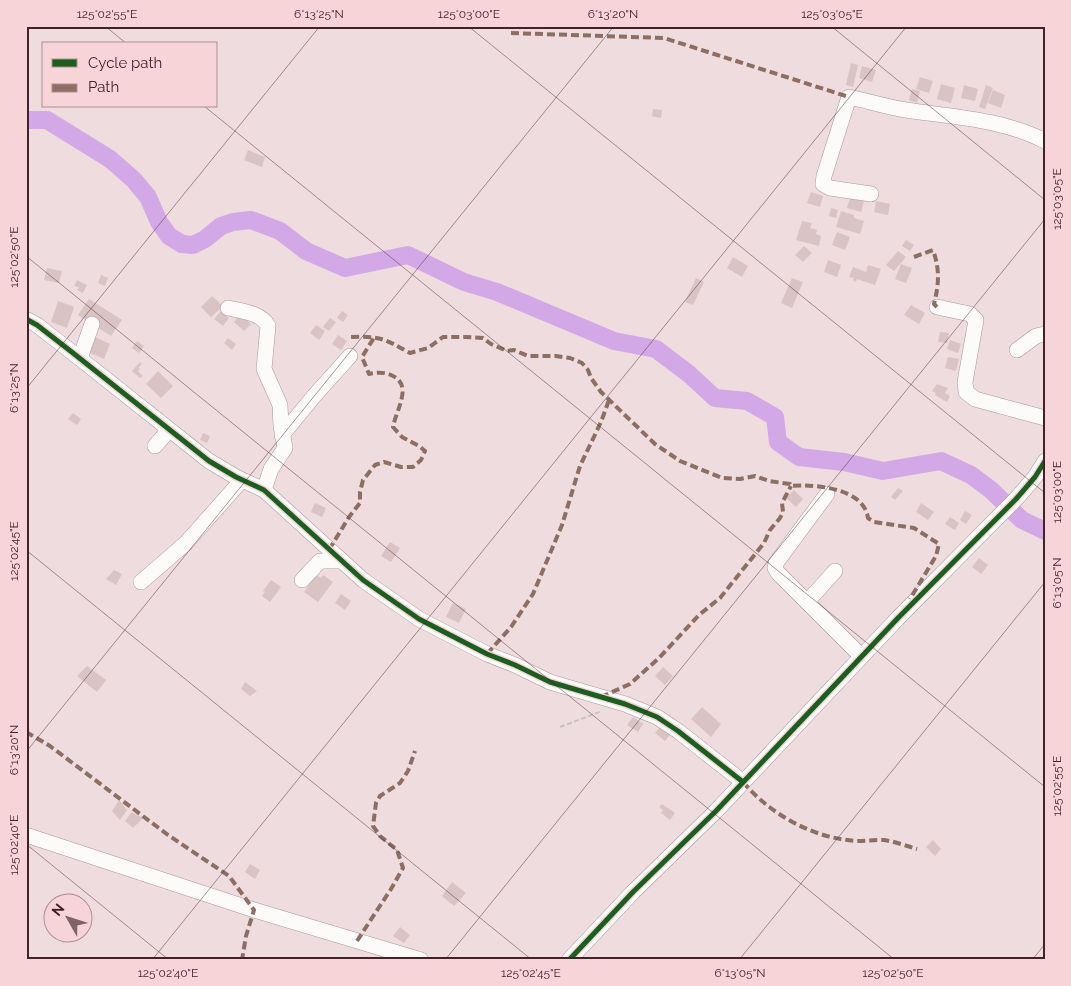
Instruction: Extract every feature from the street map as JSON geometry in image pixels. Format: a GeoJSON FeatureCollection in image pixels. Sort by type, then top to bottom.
{"type":"FeatureCollection","features":[{"type":"Feature","properties":{"kind":"street"},"geometry":{"type":"LineString","coordinates":[[871,194],[830,188],[823,184],[849,97],[903,109],[962,117],[1002,125],[1045,141]]}},
{"type":"Feature","properties":{"kind":"street"},"geometry":{"type":"LineString","coordinates":[[936,307],[970,314],[976,320],[965,382],[966,392],[975,399],[1045,418]]}},
{"type":"Feature","properties":{"kind":"street"},"geometry":{"type":"LineString","coordinates":[[228,308],[261,318],[266,321],[268,326],[264,369],[280,405],[282,435],[285,444],[284,451],[271,469],[264,490]]}},
{"type":"Feature","properties":{"kind":"street"},"geometry":{"type":"LineString","coordinates":[[26,320],[37,325],[80,358],[209,461],[264,490],[363,580],[408,612],[443,632],[550,682],[642,710],[668,723],[743,782]]}},
{"type":"Feature","properties":{"kind":"street"},"geometry":{"type":"LineString","coordinates":[[80,358],[92,324]]}},
{"type":"Feature","properties":{"kind":"street"},"geometry":{"type":"LineString","coordinates":[[1017,350],[1036,336],[1045,334]]}},
{"type":"Feature","properties":{"kind":"street"},"geometry":{"type":"LineString","coordinates":[[282,435],[350,356]]}},
{"type":"Feature","properties":{"kind":"street"},"geometry":{"type":"LineString","coordinates":[[155,446],[169,430]]}},
{"type":"Feature","properties":{"kind":"street"},"geometry":{"type":"LineString","coordinates":[[569,960],[620,905],[716,811],[861,656],[1016,499],[1035,477],[1045,461]]}},
{"type":"Feature","properties":{"kind":"street"},"geometry":{"type":"LineString","coordinates":[[141,582],[186,543],[242,480]]}},
{"type":"Feature","properties":{"kind":"street"},"geometry":{"type":"LineString","coordinates":[[827,494],[776,563],[775,568],[861,656]]}},
{"type":"Feature","properties":{"kind":"street"},"geometry":{"type":"LineString","coordinates":[[302,580],[320,561],[342,561]]}},
{"type":"Feature","properties":{"kind":"street"},"geometry":{"type":"LineString","coordinates":[[807,602],[835,571]]}},
{"type":"Feature","properties":{"kind":"street"},"geometry":{"type":"LineString","coordinates":[[26,835],[254,910],[420,960]]}},
{"type":"Feature","properties":{"kind":"path"},"geometry":{"type":"LineString","coordinates":[[560,726],[600,712],[617,702]]}},
{"type":"Feature","properties":{"kind":"building"},"geometry":{"type":"Polygon","coordinates":[[[851,63],[858,65],[853,87],[846,85],[851,63]]]}},
{"type":"Feature","properties":{"kind":"building"},"geometry":{"type":"Polygon","coordinates":[[[862,66],[876,70],[872,82],[859,78],[862,66]]]}},
{"type":"Feature","properties":{"kind":"building"},"geometry":{"type":"Polygon","coordinates":[[[920,77],[933,81],[929,93],[916,89],[920,77]]]}},
{"type":"Feature","properties":{"kind":"building"},"geometry":{"type":"Polygon","coordinates":[[[941,84],[955,88],[951,103],[937,99],[941,84]]]}},
{"type":"Feature","properties":{"kind":"building"},"geometry":{"type":"Polygon","coordinates":[[[964,85],[978,89],[975,101],[961,98],[964,85]]]}},
{"type":"Feature","properties":{"kind":"building"},"geometry":{"type":"Polygon","coordinates":[[[986,85],[993,88],[985,109],[979,107],[986,85]]]}},
{"type":"Feature","properties":{"kind":"building"},"geometry":{"type":"Polygon","coordinates":[[[912,89],[920,91],[917,103],[909,100],[912,89]]]}},
{"type":"Feature","properties":{"kind":"building"},"geometry":{"type":"Polygon","coordinates":[[[993,90],[1005,95],[1001,108],[988,103],[993,90]]]}},
{"type":"Feature","properties":{"kind":"building"},"geometry":{"type":"Polygon","coordinates":[[[653,109],[662,110],[661,118],[652,116],[653,109]]]}},
{"type":"Feature","properties":{"kind":"building"},"geometry":{"type":"Polygon","coordinates":[[[248,150],[265,157],[262,167],[244,160],[248,150]]]}},
{"type":"Feature","properties":{"kind":"building"},"geometry":{"type":"Polygon","coordinates":[[[811,192],[823,196],[820,207],[807,203],[811,192]]]}},
{"type":"Feature","properties":{"kind":"building"},"geometry":{"type":"Polygon","coordinates":[[[850,198],[864,201],[861,212],[847,208],[850,198]]]}},
{"type":"Feature","properties":{"kind":"building"},"geometry":{"type":"Polygon","coordinates":[[[876,201],[890,204],[888,215],[874,212],[876,201]]]}},
{"type":"Feature","properties":{"kind":"building"},"geometry":{"type":"Polygon","coordinates":[[[831,208],[838,210],[836,218],[829,216],[831,208]]]}},
{"type":"Feature","properties":{"kind":"building"},"geometry":{"type":"Polygon","coordinates":[[[841,211],[854,215],[854,218],[864,221],[860,234],[836,227],[841,211]]]}},
{"type":"Feature","properties":{"kind":"building"},"geometry":{"type":"Polygon","coordinates":[[[802,221],[812,223],[810,228],[817,230],[816,234],[821,236],[819,246],[796,240],[802,221]]]}},
{"type":"Feature","properties":{"kind":"building"},"geometry":{"type":"Polygon","coordinates":[[[837,232],[850,237],[845,250],[832,245],[837,232]]]}},
{"type":"Feature","properties":{"kind":"building"},"geometry":{"type":"Polygon","coordinates":[[[906,240],[914,245],[910,251],[902,246],[906,240]]]}},
{"type":"Feature","properties":{"kind":"building"},"geometry":{"type":"Polygon","coordinates":[[[804,246],[812,253],[803,262],[795,255],[804,246]]]}},
{"type":"Feature","properties":{"kind":"building"},"geometry":{"type":"Polygon","coordinates":[[[898,251],[906,257],[894,271],[886,265],[898,251]]]}},
{"type":"Feature","properties":{"kind":"building"},"geometry":{"type":"Polygon","coordinates":[[[733,257],[748,266],[742,277],[727,268],[733,257]]]}},
{"type":"Feature","properties":{"kind":"building"},"geometry":{"type":"Polygon","coordinates":[[[828,260],[841,265],[837,277],[824,272],[828,260]]]}},
{"type":"Feature","properties":{"kind":"building"},"geometry":{"type":"Polygon","coordinates":[[[901,264],[912,268],[906,283],[895,279],[901,264]]]}},
{"type":"Feature","properties":{"kind":"building"},"geometry":{"type":"Polygon","coordinates":[[[868,265],[881,269],[875,285],[857,279],[856,282],[853,281],[854,278],[849,277],[853,267],[866,272],[868,265]]]}},
{"type":"Feature","properties":{"kind":"building"},"geometry":{"type":"Polygon","coordinates":[[[47,268],[62,271],[59,283],[44,280],[47,268]]]}},
{"type":"Feature","properties":{"kind":"building"},"geometry":{"type":"Polygon","coordinates":[[[101,275],[108,278],[105,286],[98,283],[101,275]]]}},
{"type":"Feature","properties":{"kind":"building"},"geometry":{"type":"Polygon","coordinates":[[[696,278],[704,282],[693,305],[685,302],[696,278]]]}},
{"type":"Feature","properties":{"kind":"building"},"geometry":{"type":"Polygon","coordinates":[[[792,278],[803,282],[792,308],[781,303],[792,278]]]}},
{"type":"Feature","properties":{"kind":"building"},"geometry":{"type":"Polygon","coordinates":[[[77,280],[87,285],[83,293],[77,290],[79,287],[74,286],[77,280]]]}},
{"type":"Feature","properties":{"kind":"building"},"geometry":{"type":"Polygon","coordinates":[[[212,296],[223,306],[211,317],[201,307],[212,296]]]}},
{"type":"Feature","properties":{"kind":"building"},"geometry":{"type":"Polygon","coordinates":[[[89,299],[122,320],[111,336],[78,315],[89,299]]]}},
{"type":"Feature","properties":{"kind":"building"},"geometry":{"type":"Polygon","coordinates":[[[58,301],[74,307],[67,328],[51,322],[58,301]]]}},
{"type":"Feature","properties":{"kind":"building"},"geometry":{"type":"Polygon","coordinates":[[[911,305],[925,313],[919,324],[904,315],[911,305]]]}},
{"type":"Feature","properties":{"kind":"building"},"geometry":{"type":"Polygon","coordinates":[[[221,311],[229,318],[223,326],[214,319],[221,311]]]}},
{"type":"Feature","properties":{"kind":"building"},"geometry":{"type":"Polygon","coordinates":[[[342,311],[348,315],[343,322],[337,318],[342,311]]]}},
{"type":"Feature","properties":{"kind":"building"},"geometry":{"type":"Polygon","coordinates":[[[240,315],[251,324],[244,331],[234,322],[240,315]]]}},
{"type":"Feature","properties":{"kind":"building"},"geometry":{"type":"Polygon","coordinates":[[[330,318],[336,322],[329,331],[323,327],[330,318]]]}},
{"type":"Feature","properties":{"kind":"building"},"geometry":{"type":"Polygon","coordinates":[[[316,325],[325,331],[319,340],[310,333],[316,325]]]}},
{"type":"Feature","properties":{"kind":"building"},"geometry":{"type":"Polygon","coordinates":[[[940,332],[949,333],[947,343],[938,342],[940,332]]]}},
{"type":"Feature","properties":{"kind":"building"},"geometry":{"type":"Polygon","coordinates":[[[338,335],[347,341],[341,350],[332,344],[338,335]]]}},
{"type":"Feature","properties":{"kind":"building"},"geometry":{"type":"Polygon","coordinates":[[[93,336],[110,344],[104,359],[90,353],[92,348],[89,347],[93,336]]]}},
{"type":"Feature","properties":{"kind":"building"},"geometry":{"type":"Polygon","coordinates":[[[228,338],[236,344],[232,350],[224,343],[228,338]]]}},
{"type":"Feature","properties":{"kind":"building"},"geometry":{"type":"Polygon","coordinates":[[[950,340],[961,344],[958,353],[947,349],[950,340]]]}},
{"type":"Feature","properties":{"kind":"building"},"geometry":{"type":"Polygon","coordinates":[[[137,341],[144,346],[139,353],[132,348],[137,341]]]}},
{"type":"Feature","properties":{"kind":"building"},"geometry":{"type":"Polygon","coordinates":[[[948,357],[959,359],[956,371],[945,368],[948,357]]]}},
{"type":"Feature","properties":{"kind":"building"},"geometry":{"type":"Polygon","coordinates":[[[140,362],[142,364],[138,371],[143,376],[140,378],[132,371],[140,362]]]}},
{"type":"Feature","properties":{"kind":"building"},"geometry":{"type":"Polygon","coordinates":[[[158,371],[173,386],[161,398],[146,384],[158,371]]]}},
{"type":"Feature","properties":{"kind":"building"},"geometry":{"type":"Polygon","coordinates":[[[937,384],[948,388],[945,393],[950,396],[947,402],[932,391],[937,384]]]}},
{"type":"Feature","properties":{"kind":"building"},"geometry":{"type":"Polygon","coordinates":[[[73,413],[81,419],[77,425],[68,419],[73,413]]]}},
{"type":"Feature","properties":{"kind":"building"},"geometry":{"type":"Polygon","coordinates":[[[203,433],[210,436],[207,443],[200,440],[203,433]]]}},
{"type":"Feature","properties":{"kind":"building"},"geometry":{"type":"Polygon","coordinates":[[[898,488],[903,491],[895,500],[891,497],[898,488]]]}},
{"type":"Feature","properties":{"kind":"building"},"geometry":{"type":"Polygon","coordinates":[[[794,490],[803,499],[796,507],[786,498],[794,490]]]}},
{"type":"Feature","properties":{"kind":"building"},"geometry":{"type":"Polygon","coordinates":[[[315,503],[326,508],[322,517],[311,512],[315,503]]]}},
{"type":"Feature","properties":{"kind":"building"},"geometry":{"type":"Polygon","coordinates":[[[921,503],[934,512],[928,520],[916,512],[921,503]]]}},
{"type":"Feature","properties":{"kind":"building"},"geometry":{"type":"Polygon","coordinates":[[[965,511],[972,515],[966,524],[960,520],[965,511]]]}},
{"type":"Feature","properties":{"kind":"building"},"geometry":{"type":"Polygon","coordinates":[[[950,517],[959,523],[955,530],[945,524],[950,517]]]}},
{"type":"Feature","properties":{"kind":"building"},"geometry":{"type":"Polygon","coordinates":[[[390,542],[400,548],[391,562],[381,556],[390,542]]]}},
{"type":"Feature","properties":{"kind":"building"},"geometry":{"type":"Polygon","coordinates":[[[979,558],[988,565],[981,574],[972,567],[979,558]]]}},
{"type":"Feature","properties":{"kind":"building"},"geometry":{"type":"Polygon","coordinates":[[[114,570],[122,574],[116,585],[106,579],[114,570]]]}},
{"type":"Feature","properties":{"kind":"building"},"geometry":{"type":"Polygon","coordinates":[[[316,575],[321,578],[323,575],[333,582],[318,602],[304,592],[316,575]]]}},
{"type":"Feature","properties":{"kind":"building"},"geometry":{"type":"Polygon","coordinates":[[[271,580],[281,587],[270,602],[262,596],[265,592],[263,591],[271,580]]]}},
{"type":"Feature","properties":{"kind":"building"},"geometry":{"type":"Polygon","coordinates":[[[341,594],[351,601],[345,610],[335,603],[341,594]]]}},
{"type":"Feature","properties":{"kind":"building"},"geometry":{"type":"Polygon","coordinates":[[[453,603],[466,609],[459,623],[446,617],[453,603]]]}},
{"type":"Feature","properties":{"kind":"building"},"geometry":{"type":"Polygon","coordinates":[[[87,666],[106,680],[97,692],[77,676],[87,666]]]}},
{"type":"Feature","properties":{"kind":"building"},"geometry":{"type":"Polygon","coordinates":[[[663,667],[673,676],[665,685],[655,676],[663,667]]]}},
{"type":"Feature","properties":{"kind":"building"},"geometry":{"type":"Polygon","coordinates":[[[245,682],[257,691],[250,696],[241,689],[245,682]]]}},
{"type":"Feature","properties":{"kind":"building"},"geometry":{"type":"Polygon","coordinates":[[[702,707],[721,724],[711,737],[691,719],[702,707]]]}},
{"type":"Feature","properties":{"kind":"building"},"geometry":{"type":"Polygon","coordinates":[[[633,717],[643,724],[638,732],[627,725],[633,717]]]}},
{"type":"Feature","properties":{"kind":"building"},"geometry":{"type":"Polygon","coordinates":[[[663,723],[673,731],[665,741],[655,733],[663,723]]]}},
{"type":"Feature","properties":{"kind":"building"},"geometry":{"type":"Polygon","coordinates":[[[119,800],[127,810],[120,820],[112,811],[119,800]]]}},
{"type":"Feature","properties":{"kind":"building"},"geometry":{"type":"Polygon","coordinates":[[[662,804],[675,813],[670,820],[661,813],[663,810],[659,807],[662,804]]]}},
{"type":"Feature","properties":{"kind":"building"},"geometry":{"type":"Polygon","coordinates":[[[132,812],[143,818],[133,828],[125,821],[132,812]]]}},
{"type":"Feature","properties":{"kind":"building"},"geometry":{"type":"Polygon","coordinates":[[[933,840],[941,849],[935,856],[926,847],[933,840]]]}},
{"type":"Feature","properties":{"kind":"building"},"geometry":{"type":"Polygon","coordinates":[[[250,864],[260,870],[255,879],[245,872],[250,864]]]}},
{"type":"Feature","properties":{"kind":"building"},"geometry":{"type":"Polygon","coordinates":[[[452,882],[466,893],[454,906],[442,896],[452,882]]]}},
{"type":"Feature","properties":{"kind":"building"},"geometry":{"type":"Polygon","coordinates":[[[400,927],[410,935],[404,943],[393,936],[400,927]]]}},
{"type":"Feature","properties":{"kind":"waterway"},"geometry":{"type":"LineString","coordinates":[[26,120],[47,120],[110,159],[134,180],[148,197],[159,222],[169,236],[182,244],[193,245],[205,239],[221,226],[233,222],[251,220],[280,231],[306,251],[345,268],[408,255],[464,282],[497,292],[614,341],[656,349],[689,374],[715,398],[747,401],[775,417],[778,442],[799,457],[844,462],[883,471],[941,461],[971,475],[991,490],[1022,520],[1045,531]]}},
{"type":"Feature","properties":{"kind":"marked path"},"geometry":{"type":"LineString","coordinates":[[511,33],[664,38],[849,97]]}},
{"type":"Feature","properties":{"kind":"marked path"},"geometry":{"type":"LineString","coordinates":[[914,257],[933,250],[938,271],[934,304],[937,307]]}},
{"type":"Feature","properties":{"kind":"marked path"},"geometry":{"type":"LineString","coordinates":[[329,550],[360,503],[363,480],[375,465],[384,462],[401,467],[413,467],[421,460],[425,451],[402,437],[393,427],[403,392],[399,380],[384,373],[369,374],[362,357],[375,336]]}},
{"type":"Feature","properties":{"kind":"marked path"},"geometry":{"type":"LineString","coordinates":[[351,337],[382,339],[410,353],[428,348],[443,337],[483,338],[507,351],[514,350],[528,356],[570,358],[582,363],[601,392],[655,444],[680,461],[722,478],[740,479],[755,476],[769,481],[790,484],[791,486],[825,487],[837,490],[858,500],[865,508],[868,518],[874,522],[914,528],[939,544],[936,556],[910,599]]}},
{"type":"Feature","properties":{"kind":"marked path"},"geometry":{"type":"LineString","coordinates":[[487,654],[511,627],[533,594],[562,525],[580,466],[601,422],[609,400]]}},
{"type":"Feature","properties":{"kind":"marked path"},"geometry":{"type":"LineString","coordinates":[[601,697],[630,684],[659,658],[699,615],[720,598],[764,543],[770,530],[780,518],[783,512],[782,503],[791,486]]}},
{"type":"Feature","properties":{"kind":"marked path"},"geometry":{"type":"LineString","coordinates":[[26,732],[50,746],[168,835],[229,876],[254,910],[246,936],[242,960]]}},
{"type":"Feature","properties":{"kind":"marked path"},"geometry":{"type":"LineString","coordinates":[[357,941],[403,868],[397,850],[380,836],[373,826],[376,803],[380,796],[400,783],[408,771],[415,751]]}},
{"type":"Feature","properties":{"kind":"marked path"},"geometry":{"type":"LineString","coordinates":[[743,782],[766,805],[809,830],[840,839],[856,841],[883,840],[917,849]]}},
{"type":"Feature","properties":{"kind":"cycle path"},"geometry":{"type":"LineString","coordinates":[[26,319],[37,325],[209,461],[236,477],[264,490],[363,580],[419,619],[487,654],[550,682],[625,704],[657,717],[743,782]]}},
{"type":"Feature","properties":{"kind":"cycle path"},"geometry":{"type":"LineString","coordinates":[[569,960],[633,892],[716,811],[898,618],[1016,499],[1035,477],[1045,461]]}}]}
